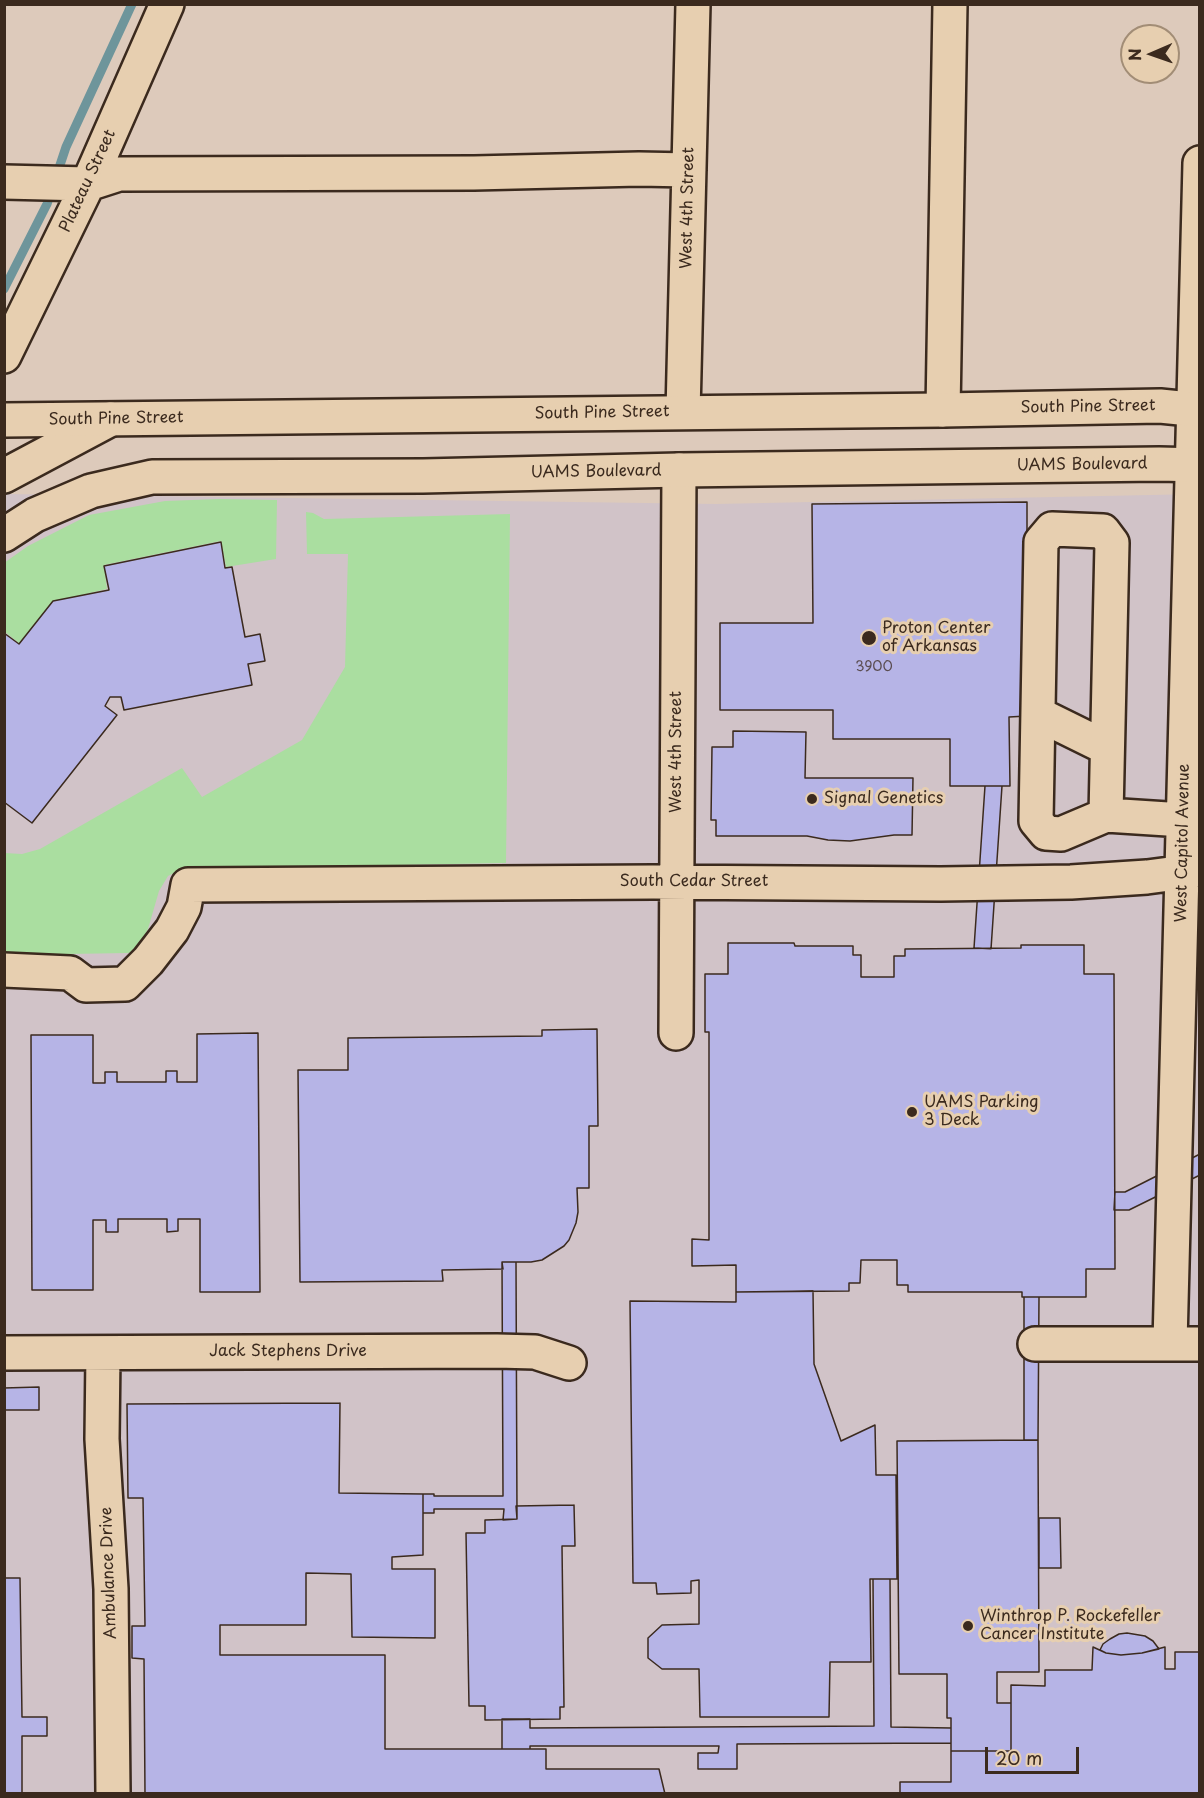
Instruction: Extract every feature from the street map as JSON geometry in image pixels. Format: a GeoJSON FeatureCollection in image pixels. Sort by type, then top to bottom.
{"type":"FeatureCollection","features":[{"type":"Feature","properties":{"kind":"street","name":"Plateau Street"},"geometry":{"type":"LineString","coordinates":[[4,356],[64,184],[167,4]]}},
{"type":"Feature","properties":{"kind":"street","name":"West 4th Street"},"geometry":{"type":"LineString","coordinates":[[683,412],[693,4]]}},
{"type":"Feature","properties":{"kind":"street"},"geometry":{"type":"LineString","coordinates":[[942,410],[950,4]]}},
{"type":"Feature","properties":{"kind":"street","name":"West Capitol Avenue"},"geometry":{"type":"LineString","coordinates":[[1185,1343],[1191,871],[1184,820],[1196,465],[1200,163]]}},
{"type":"Feature","properties":{"kind":"street"},"geometry":{"type":"LineString","coordinates":[[4,182],[64,184],[119,174],[689,170]]}},
{"type":"Feature","properties":{"kind":"street","name":"South Pine Street"},"geometry":{"type":"LineString","coordinates":[[4,420],[1160,406],[1196,410]]}},
{"type":"Feature","properties":{"kind":"street"},"geometry":{"type":"LineString","coordinates":[[4,476],[111,419]]}},
{"type":"Feature","properties":{"kind":"street","name":"UAMS Boulevard"},"geometry":{"type":"LineString","coordinates":[[4,535],[35,515],[91,491],[152,477],[423,476],[1196,465]]}},
{"type":"Feature","properties":{"kind":"street","name":"West 4th Street"},"geometry":{"type":"LineString","coordinates":[[676,1033],[680,471]]}},
{"type":"Feature","properties":{"kind":"street"},"geometry":{"type":"LineString","coordinates":[[1106,815],[1112,543],[1103,531],[1052,529],[1041,542],[1036,820],[1046,833],[1061,834],[1106,815],[1184,820]]}},
{"type":"Feature","properties":{"kind":"street"},"geometry":{"type":"LineString","coordinates":[[1038,714],[1107,748]]}},
{"type":"Feature","properties":{"kind":"street","name":"South Cedar Street"},"geometry":{"type":"LineString","coordinates":[[4,970],[70,973],[86,985],[125,984],[148,961],[172,930],[184,907],[188,885],[677,882],[941,884],[1071,882],[1191,871]]}},
{"type":"Feature","properties":{"kind":"street"},"geometry":{"type":"LineString","coordinates":[[1035,1344],[1185,1343]]}},
{"type":"Feature","properties":{"kind":"street","name":"Jack Stephens Drive"},"geometry":{"type":"LineString","coordinates":[[4,1353],[535,1352],[569,1363]]}},
{"type":"Feature","properties":{"kind":"street","name":"Ambulance Drive"},"geometry":{"type":"LineString","coordinates":[[103,1353],[102,1438],[111,1589],[113,1794]]}},
{"type":"Feature","properties":{"kind":"shaded area"},"geometry":{"type":"Polygon","coordinates":[[[5,494],[716,504],[1199,494],[1199,1793],[5,1794],[5,494]]]}},
{"type":"Feature","properties":{"kind":"green space"},"geometry":{"type":"Polygon","coordinates":[[[277,500],[276,559],[226,567],[221,541],[104,565],[107,589],[53,602],[20,644],[5,632],[4,563],[28,546],[89,515],[165,501],[277,500]]]}},
{"type":"Feature","properties":{"kind":"green space"},"geometry":{"type":"Polygon","coordinates":[[[306,512],[324,519],[510,514],[506,863],[182,869],[168,876],[159,891],[148,929],[140,944],[129,953],[5,955],[4,853],[22,854],[40,849],[182,768],[202,797],[302,740],[345,667],[348,554],[307,554],[306,512]]]}},
{"type":"Feature","properties":{"kind":"building"},"geometry":{"type":"Polygon","coordinates":[[[1027,502],[1027,716],[1009,717],[1010,786],[950,786],[950,739],[833,739],[833,710],[720,710],[720,623],[813,623],[812,504],[1027,502]]]}},
{"type":"Feature","properties":{"kind":"building"},"geometry":{"type":"Polygon","coordinates":[[[221,542],[225,568],[232,567],[245,637],[260,634],[265,661],[248,664],[252,685],[124,710],[121,697],[110,697],[105,706],[117,715],[32,823],[4,802],[4,633],[19,644],[53,601],[109,590],[104,566],[221,542]]]}},
{"type":"Feature","properties":{"kind":"building","name":"Signal Genetics"},"geometry":{"type":"Polygon","coordinates":[[[733,731],[806,732],[805,778],[913,778],[912,835],[850,841],[807,836],[716,836],[716,820],[711,820],[712,747],[733,747],[733,731]]]}},
{"type":"Feature","properties":{"kind":"building"},"geometry":{"type":"Polygon","coordinates":[[[985,786],[1002,786],[991,949],[974,948],[985,786]]]}},
{"type":"Feature","properties":{"kind":"building","name":"UAMS Parking 3 Deck"},"geometry":{"type":"Polygon","coordinates":[[[728,943],[853,946],[853,955],[861,955],[861,977],[894,977],[894,956],[905,956],[905,949],[1084,945],[1084,974],[1114,974],[1115,1269],[1086,1269],[1086,1297],[1022,1297],[1022,1292],[908,1292],[908,1285],[897,1285],[897,1260],[861,1260],[860,1283],[849,1283],[849,1291],[736,1292],[736,1265],[692,1266],[692,1239],[709,1240],[709,1032],[705,1032],[705,974],[728,974],[728,943]]]}},
{"type":"Feature","properties":{"kind":"building"},"geometry":{"type":"Polygon","coordinates":[[[597,1029],[598,1126],[589,1126],[589,1188],[577,1188],[576,1223],[564,1246],[542,1260],[502,1262],[503,1269],[442,1270],[443,1281],[300,1282],[298,1070],[348,1070],[348,1038],[542,1036],[542,1030],[597,1029]]]}},
{"type":"Feature","properties":{"kind":"building"},"geometry":{"type":"Polygon","coordinates":[[[258,1033],[260,1292],[200,1292],[200,1219],[178,1219],[178,1231],[167,1232],[167,1219],[118,1219],[118,1232],[106,1232],[106,1220],[93,1220],[93,1290],[32,1290],[31,1035],[93,1035],[93,1083],[105,1083],[105,1072],[117,1072],[117,1082],[166,1082],[166,1071],[177,1071],[177,1082],[197,1082],[197,1034],[258,1033]]]}},
{"type":"Feature","properties":{"kind":"building"},"geometry":{"type":"Polygon","coordinates":[[[1200,1154],[1200,1175],[1129,1210],[1114,1210],[1115,1192],[1125,1192],[1200,1154]]]}},
{"type":"Feature","properties":{"kind":"building"},"geometry":{"type":"Polygon","coordinates":[[[502,1262],[516,1262],[517,1519],[503,1520],[504,1509],[434,1509],[434,1513],[423,1513],[423,1494],[503,1496],[502,1262]]]}},
{"type":"Feature","properties":{"kind":"building"},"geometry":{"type":"Polygon","coordinates":[[[813,1291],[814,1364],[841,1441],[875,1425],[876,1475],[896,1475],[897,1579],[870,1579],[871,1662],[830,1662],[829,1717],[700,1717],[699,1669],[662,1669],[648,1658],[648,1638],[662,1625],[699,1624],[699,1580],[691,1581],[691,1593],[657,1594],[656,1583],[633,1583],[630,1301],[736,1302],[736,1292],[813,1291]]]}},
{"type":"Feature","properties":{"kind":"building"},"geometry":{"type":"Polygon","coordinates":[[[1024,1297],[1039,1297],[1038,1440],[1024,1440],[1024,1297]]]}},
{"type":"Feature","properties":{"kind":"building"},"geometry":{"type":"Polygon","coordinates":[[[39,1387],[39,1410],[4,1410],[4,1388],[39,1387]]]}},
{"type":"Feature","properties":{"kind":"building"},"geometry":{"type":"Polygon","coordinates":[[[340,1403],[339,1493],[423,1494],[423,1555],[392,1557],[392,1569],[435,1569],[435,1638],[352,1637],[351,1574],[306,1573],[306,1625],[220,1625],[220,1655],[385,1655],[385,1749],[546,1749],[546,1769],[659,1769],[665,1794],[145,1794],[144,1659],[132,1658],[132,1626],[145,1626],[143,1498],[128,1498],[127,1404],[340,1403]]]}},
{"type":"Feature","properties":{"kind":"building","name":"Winthrop P. Rockefeller Cancer Institute"},"geometry":{"type":"Polygon","coordinates":[[[1038,1440],[1039,1672],[997,1672],[997,1703],[1011,1703],[1011,1751],[951,1751],[951,1718],[947,1718],[947,1674],[899,1674],[897,1441],[1038,1440]]]}},
{"type":"Feature","properties":{"kind":"building"},"geometry":{"type":"Polygon","coordinates":[[[574,1505],[575,1546],[562,1546],[564,1707],[560,1707],[560,1719],[485,1720],[485,1706],[469,1706],[466,1533],[485,1533],[485,1520],[517,1519],[516,1506],[574,1505]]]}},
{"type":"Feature","properties":{"kind":"building"},"geometry":{"type":"Polygon","coordinates":[[[1039,1518],[1060,1518],[1061,1568],[1039,1568],[1039,1518]]]}},
{"type":"Feature","properties":{"kind":"building"},"geometry":{"type":"Polygon","coordinates":[[[4,1578],[20,1578],[22,1717],[47,1717],[47,1736],[22,1736],[22,1794],[4,1794],[4,1578]]]}},
{"type":"Feature","properties":{"kind":"building"},"geometry":{"type":"Polygon","coordinates":[[[873,1579],[890,1579],[891,1727],[951,1728],[951,1743],[737,1744],[737,1769],[698,1769],[698,1753],[718,1753],[719,1746],[530,1746],[530,1749],[502,1749],[502,1719],[530,1719],[530,1728],[874,1726],[873,1579]]]}},
{"type":"Feature","properties":{"kind":"building"},"geometry":{"type":"Polygon","coordinates":[[[1127,1633],[1145,1636],[1159,1649],[1121,1655],[1100,1650],[1103,1644],[1110,1639],[1127,1633]]]}},
{"type":"Feature","properties":{"kind":"building"},"geometry":{"type":"Polygon","coordinates":[[[1093,1647],[1106,1653],[1121,1655],[1165,1647],[1165,1669],[1175,1669],[1175,1652],[1200,1652],[1200,1794],[900,1794],[900,1782],[951,1782],[951,1751],[1011,1751],[1011,1685],[1045,1686],[1045,1670],[1092,1670],[1093,1647]]]}},
{"type":"Feature","properties":{"kind":"waterway"},"geometry":{"type":"LineString","coordinates":[[4,289],[47,204],[66,147],[132,4]]}},
{"type":"Feature","properties":{"kind":"place","name":"Proton Center of Arkansas"},"geometry":{"type":"Point","coordinates":[869,638]}},
{"type":"Feature","properties":{"kind":"place","name":"Signal Genetics"},"geometry":{"type":"Point","coordinates":[812,799]}},
{"type":"Feature","properties":{"kind":"place","name":"UAMS Parking 3 Deck"},"geometry":{"type":"Point","coordinates":[912,1112]}},
{"type":"Feature","properties":{"kind":"place","name":"Winthrop P. Rockefeller Cancer Institute"},"geometry":{"type":"Point","coordinates":[968,1626]}}]}
